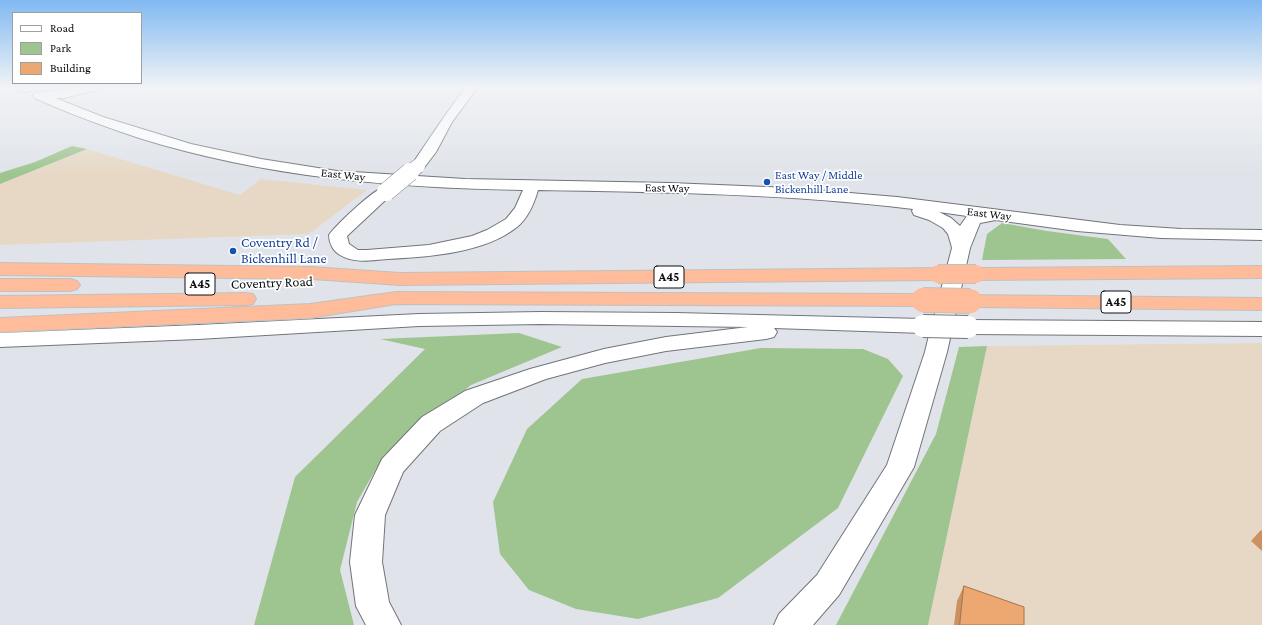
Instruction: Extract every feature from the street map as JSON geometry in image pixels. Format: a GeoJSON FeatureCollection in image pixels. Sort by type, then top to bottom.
{"type":"FeatureCollection","features":[{"type":"Feature","properties":{"kind":"highway"},"geometry":{"type":"LineString","coordinates":[[0,269],[312,273],[398,288]]}},
{"type":"Feature","properties":{"kind":"highway","name":"A45"},"geometry":{"type":"LineString","coordinates":[[398,288],[938,274],[1262,272]]}},
{"type":"Feature","properties":{"kind":"highway","name":"Coventry Road"},"geometry":{"type":"LineString","coordinates":[[0,285],[218,284],[398,288]]}},
{"type":"Feature","properties":{"kind":"highway"},"geometry":{"type":"LineString","coordinates":[[0,325],[310,311],[398,288]]}},
{"type":"Feature","properties":{"kind":"highway","name":"A45"},"geometry":{"type":"LineString","coordinates":[[398,288],[692,298],[1262,304]]}},
{"type":"Feature","properties":{"kind":"highway","name":"Coventry Road"},"geometry":{"type":"LineString","coordinates":[[0,302],[398,288]]}},
{"type":"Feature","properties":{"kind":"street","name":"East Way"},"geometry":{"type":"LineString","coordinates":[[84,116],[113,126],[228,157],[319,173],[424,182],[532,186],[703,188],[773,192],[911,204],[1103,229],[1215,236],[1262,235]]}},
{"type":"Feature","properties":{"kind":"street"},"geometry":{"type":"LineString","coordinates":[[450,116],[429,152],[418,166],[367,207],[338,235],[338,243],[342,249],[354,255],[412,253],[445,248],[479,240],[508,226],[516,219],[527,201],[532,186]]}},
{"type":"Feature","properties":{"kind":"street"},"geometry":{"type":"LineString","coordinates":[[885,202],[911,208],[941,220],[957,233],[961,248]]}},
{"type":"Feature","properties":{"kind":"street"},"geometry":{"type":"LineString","coordinates":[[791,625],[828,585],[900,467],[936,352],[961,248],[969,226],[974,219],[986,216],[1010,217]]}},
{"type":"Feature","properties":{"kind":"street"},"geometry":{"type":"LineString","coordinates":[[0,340],[419,320],[541,318],[676,318],[824,324],[968,327],[1262,329]]}},
{"type":"Feature","properties":{"kind":"street"},"geometry":{"type":"LineString","coordinates":[[384,625],[373,606],[366,562],[370,515],[392,466],[431,424],[474,396],[538,374],[604,356],[666,344],[824,324]]}},
{"type":"Feature","properties":{"kind":"shaded area"},"geometry":{"type":"Polygon","coordinates":[[[87,149],[240,195],[261,179],[367,190],[309,234],[0,245],[0,184],[87,149]]]}},
{"type":"Feature","properties":{"kind":"shaded area"},"geometry":{"type":"Polygon","coordinates":[[[1262,343],[1262,625],[928,625],[987,346],[1262,343]]]}},
{"type":"Feature","properties":{"kind":"green space"},"geometry":{"type":"Polygon","coordinates":[[[72,146],[87,149],[0,184],[0,173],[35,162],[72,146]]]}},
{"type":"Feature","properties":{"kind":"green space"},"geometry":{"type":"Polygon","coordinates":[[[1002,223],[1108,239],[1126,259],[982,260],[987,234],[1002,223]]]}},
{"type":"Feature","properties":{"kind":"green space"},"geometry":{"type":"Polygon","coordinates":[[[519,333],[562,347],[471,385],[384,455],[357,502],[340,570],[354,625],[254,625],[295,477],[425,349],[380,339],[519,333]]]}},
{"type":"Feature","properties":{"kind":"green space"},"geometry":{"type":"Polygon","coordinates":[[[987,346],[928,625],[836,625],[936,434],[959,347],[987,346]]]}},
{"type":"Feature","properties":{"kind":"green space"},"geometry":{"type":"Polygon","coordinates":[[[761,348],[863,349],[888,359],[903,376],[838,508],[718,598],[638,619],[576,609],[529,590],[500,554],[493,502],[527,429],[582,379],[761,348]]]}},
{"type":"Feature","properties":{"kind":"building"},"geometry":{"type":"Polygon","coordinates":[[[964,586],[1024,607],[1024,625],[960,625],[964,586]]]}},
{"type":"Feature","properties":{"kind":"place","name":"East Way / Middle Bickenhill Lane"},"geometry":{"type":"Point","coordinates":[767,182]}},
{"type":"Feature","properties":{"kind":"place","name":"Coventry Rd / Bickenhill Lane"},"geometry":{"type":"Point","coordinates":[233,251]}}]}
